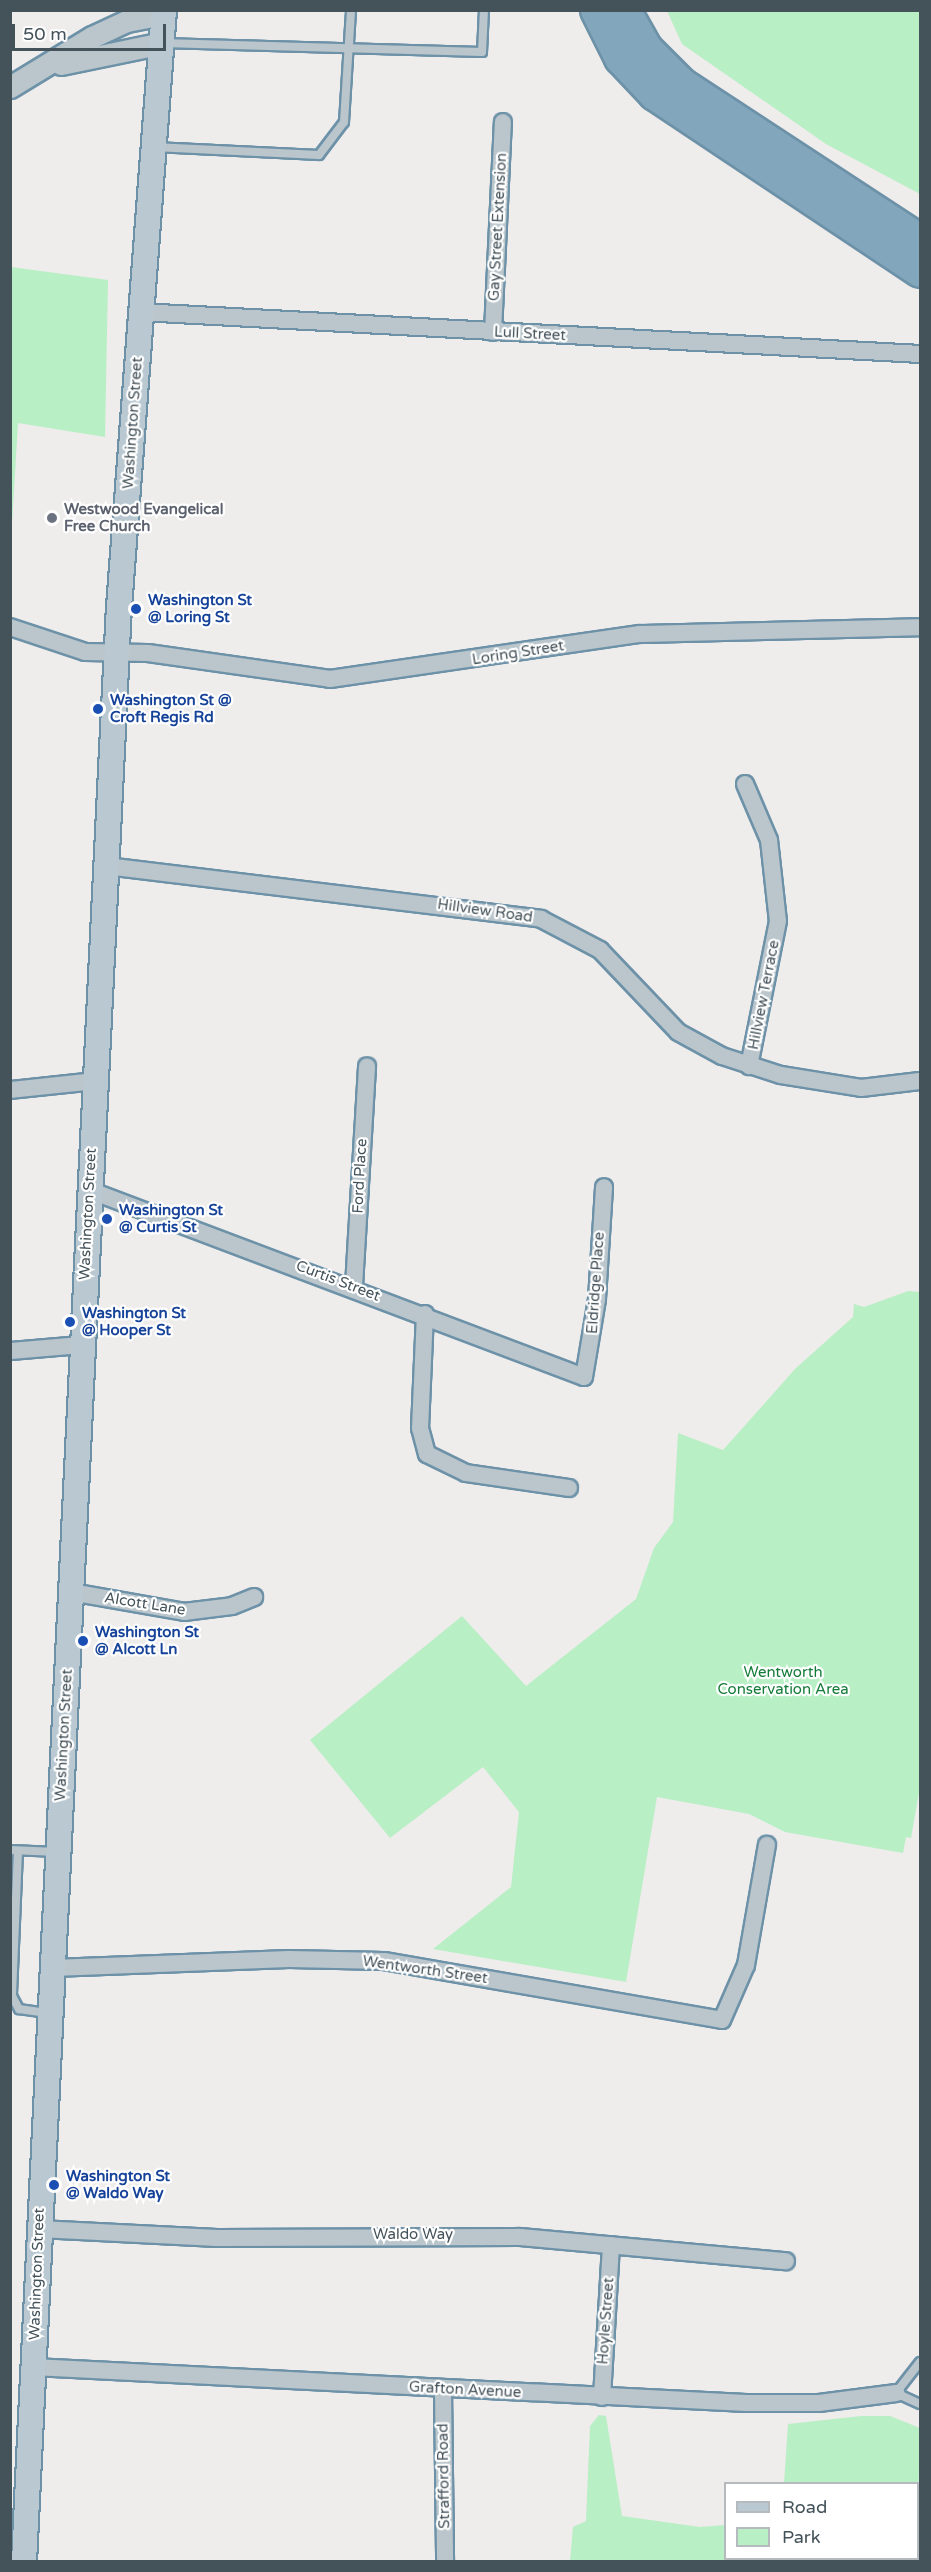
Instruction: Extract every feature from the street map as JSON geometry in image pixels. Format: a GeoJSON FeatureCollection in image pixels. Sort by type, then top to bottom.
{"type":"FeatureCollection","features":[{"type":"Feature","properties":{"kind":"highway"},"geometry":{"type":"LineString","coordinates":[[597,10],[621,58],[655,94],[921,271]]}},
{"type":"Feature","properties":{"kind":"highway"},"geometry":{"type":"LineString","coordinates":[[624,10],[646,49],[682,85],[921,241]]}},
{"type":"Feature","properties":{"kind":"main road","name":"Washington Street"},"geometry":{"type":"LineString","coordinates":[[24,2562],[89,1190],[117,654],[140,312],[164,12]]}},
{"type":"Feature","properties":{"kind":"street"},"geometry":{"type":"LineString","coordinates":[[10,87],[110,29],[164,12]]}},
{"type":"Feature","properties":{"kind":"street"},"geometry":{"type":"LineString","coordinates":[[48,66],[162,43]]}},
{"type":"Feature","properties":{"kind":"street","name":"Gay Street Extension"},"geometry":{"type":"LineString","coordinates":[[493,332],[503,122]]}},
{"type":"Feature","properties":{"kind":"street","name":"Lull Street"},"geometry":{"type":"LineString","coordinates":[[140,312],[921,354]]}},
{"type":"Feature","properties":{"kind":"street","name":"Loring Street"},"geometry":{"type":"LineString","coordinates":[[10,627],[85,652],[148,653],[330,679],[640,634],[921,627]]}},
{"type":"Feature","properties":{"kind":"street","name":"Hillview Terrace"},"geometry":{"type":"LineString","coordinates":[[745,784],[769,840],[777,921],[749,1066]]}},
{"type":"Feature","properties":{"kind":"street","name":"Hillview Road"},"geometry":{"type":"LineString","coordinates":[[106,866],[541,919],[600,950],[678,1032],[749,1066],[861,1088],[921,1081]]}},
{"type":"Feature","properties":{"kind":"street","name":"Ford Place"},"geometry":{"type":"LineString","coordinates":[[354,1286],[367,1066]]}},
{"type":"Feature","properties":{"kind":"street"},"geometry":{"type":"LineString","coordinates":[[10,1090],[95,1081]]}},
{"type":"Feature","properties":{"kind":"street","name":"Eldridge Place"},"geometry":{"type":"LineString","coordinates":[[584,1377],[597,1299],[604,1187]]}},
{"type":"Feature","properties":{"kind":"street","name":"Curtis Street"},"geometry":{"type":"LineString","coordinates":[[89,1190],[354,1286],[584,1377]]}},
{"type":"Feature","properties":{"kind":"street"},"geometry":{"type":"LineString","coordinates":[[425,1314],[420,1428],[427,1454],[465,1473],[569,1488]]}},
{"type":"Feature","properties":{"kind":"street"},"geometry":{"type":"LineString","coordinates":[[10,1351],[82,1345]]}},
{"type":"Feature","properties":{"kind":"street","name":"Alcott Lane"},"geometry":{"type":"LineString","coordinates":[[71,1592],[184,1612],[231,1606],[254,1597]]}},
{"type":"Feature","properties":{"kind":"street","name":"Wentworth Street"},"geometry":{"type":"LineString","coordinates":[[53,1968],[289,1959],[384,1961],[722,2020],[746,1965],[767,1845]]}},
{"type":"Feature","properties":{"kind":"street","name":"Waldo Way"},"geometry":{"type":"LineString","coordinates":[[39,2229],[217,2238],[423,2233],[611,2245],[786,2261]]}},
{"type":"Feature","properties":{"kind":"street","name":"Hoyle Street"},"geometry":{"type":"LineString","coordinates":[[602,2397],[611,2245]]}},
{"type":"Feature","properties":{"kind":"street","name":"Grafton Avenue"},"geometry":{"type":"LineString","coordinates":[[33,2367],[443,2390],[785,2404],[896,2393]]}},
{"type":"Feature","properties":{"kind":"street","name":"Strafford Road"},"geometry":{"type":"LineString","coordinates":[[443,2390],[445,2562]]}},
{"type":"Feature","properties":{"kind":"lane"},"geometry":{"type":"LineString","coordinates":[[153,147],[319,155],[344,122],[351,10]]}},
{"type":"Feature","properties":{"kind":"lane"},"geometry":{"type":"LineString","coordinates":[[162,43],[482,52],[484,10]]}},
{"type":"Feature","properties":{"kind":"lane"},"geometry":{"type":"LineString","coordinates":[[51,2013],[19,2009],[12,1996],[14,1850],[58,1852]]}},
{"type":"Feature","properties":{"kind":"lane"},"geometry":{"type":"LineString","coordinates":[[921,2362],[896,2393],[921,2404]]}},
{"type":"Feature","properties":{"kind":"green space"},"geometry":{"type":"Polygon","coordinates":[[[667,11],[920,11],[920,194],[826,144],[682,44],[667,11]]]}},
{"type":"Feature","properties":{"kind":"green space"},"geometry":{"type":"Polygon","coordinates":[[[11,267],[108,280],[105,437],[18,423],[12,524],[11,267]]]}},
{"type":"Feature","properties":{"kind":"green space","name":"Wentworth Conservation Area"},"geometry":{"type":"Polygon","coordinates":[[[908,1291],[920,1292],[920,1787],[911,1838],[906,1837],[903,1853],[785,1832],[749,1814],[657,1797],[626,1982],[433,1949],[511,1887],[519,1812],[483,1767],[390,1838],[310,1740],[462,1616],[526,1686],[636,1599],[654,1548],[673,1522],[678,1433],[723,1450],[795,1369],[853,1317],[854,1304],[864,1307],[908,1291]]]}},
{"type":"Feature","properties":{"kind":"green space"},"geometry":{"type":"Polygon","coordinates":[[[599,2415],[606,2416],[622,2516],[700,2527],[724,2525],[724,2560],[730,2560],[570,2561],[573,2527],[586,2521],[590,2426],[599,2415]]]}},
{"type":"Feature","properties":{"kind":"green space"},"geometry":{"type":"Polygon","coordinates":[[[861,2416],[890,2416],[920,2428],[919,2482],[784,2482],[788,2424],[861,2416]]]}},
{"type":"Feature","properties":{"kind":"place","name":"Westwood Evangelical Free Church"},"geometry":{"type":"Point","coordinates":[52,518]}},
{"type":"Feature","properties":{"kind":"place","name":"Washington St @ Loring St"},"geometry":{"type":"Point","coordinates":[136,609]}},
{"type":"Feature","properties":{"kind":"place","name":"Washington St @ Croft Regis Rd"},"geometry":{"type":"Point","coordinates":[98,709]}},
{"type":"Feature","properties":{"kind":"place","name":"Washington St @ Curtis St"},"geometry":{"type":"Point","coordinates":[107,1219]}},
{"type":"Feature","properties":{"kind":"place","name":"Washington St @ Hooper St"},"geometry":{"type":"Point","coordinates":[70,1322]}},
{"type":"Feature","properties":{"kind":"place","name":"Washington St @ Alcott Ln"},"geometry":{"type":"Point","coordinates":[83,1641]}},
{"type":"Feature","properties":{"kind":"place","name":"Washington St @ Waldo Way"},"geometry":{"type":"Point","coordinates":[54,2185]}}]}
